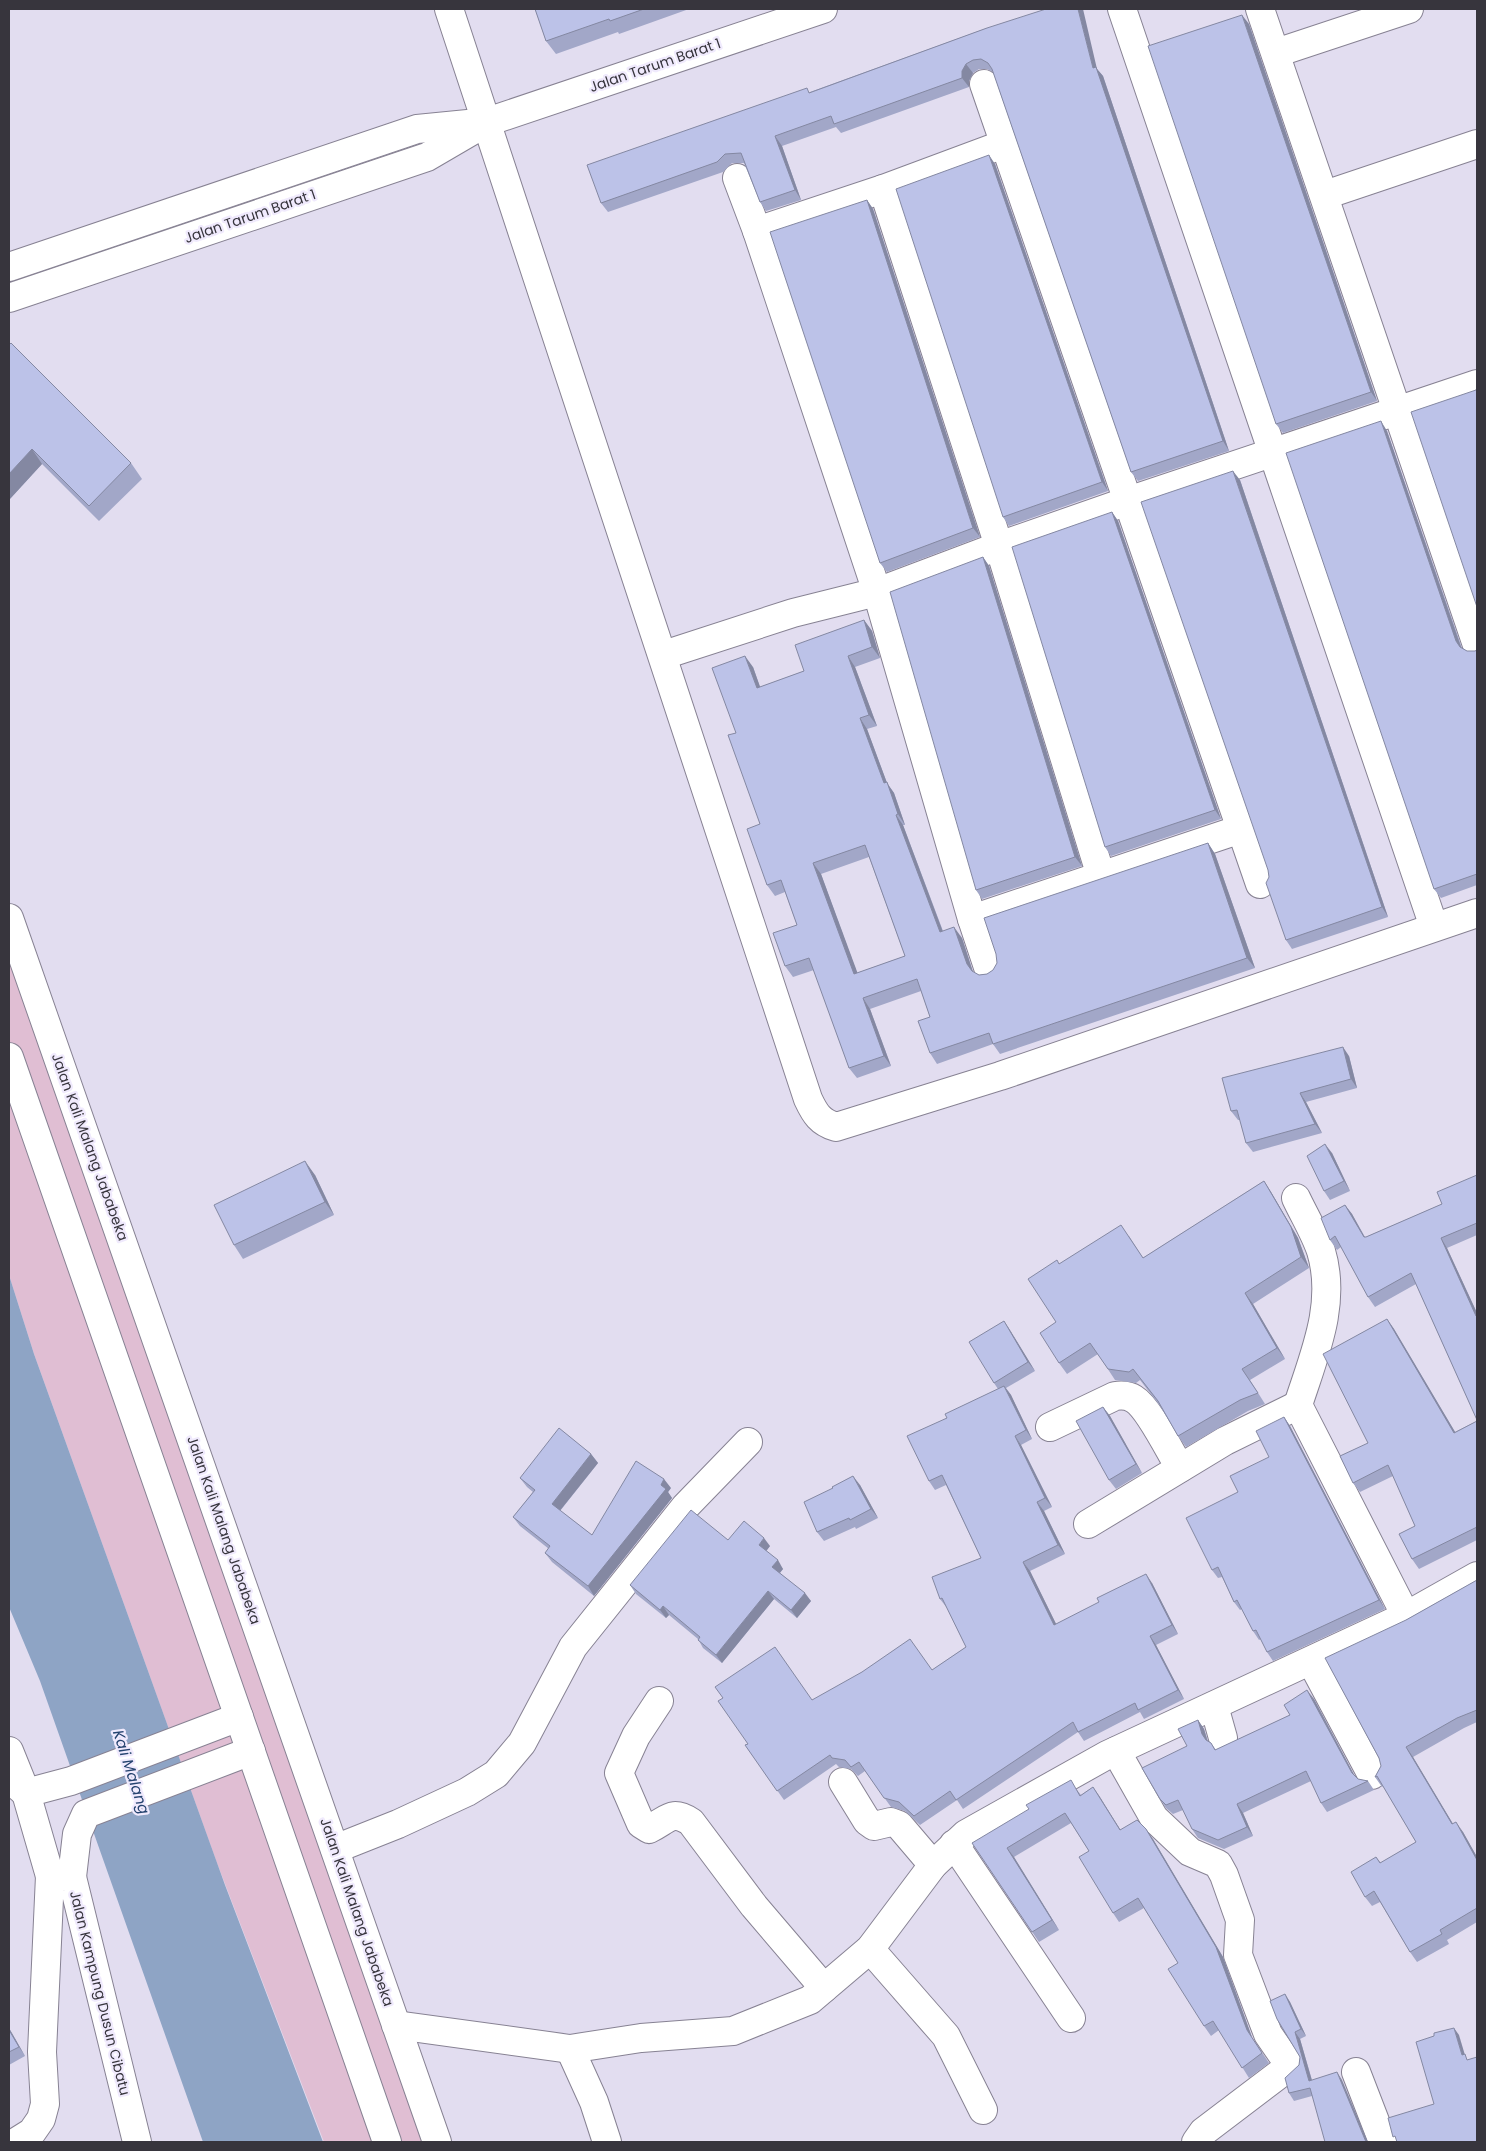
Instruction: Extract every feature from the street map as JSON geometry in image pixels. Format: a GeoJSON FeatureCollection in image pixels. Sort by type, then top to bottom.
{"type":"FeatureCollection","features":[{"type":"Feature","properties":{"kind":"street"},"geometry":{"type":"LineString","coordinates":[[449,9],[808,1099],[818,1118],[836,1127],[1000,1076],[1477,913]]}},
{"type":"Feature","properties":{"kind":"street","name":"Jalan Tarum Barat 1"},"geometry":{"type":"LineString","coordinates":[[9,298],[427,157],[487,122],[823,9]]}},
{"type":"Feature","properties":{"kind":"street"},"geometry":{"type":"LineString","coordinates":[[1122,9],[1434,927]]}},
{"type":"Feature","properties":{"kind":"street"},"geometry":{"type":"LineString","coordinates":[[1260,9],[1477,645]]}},
{"type":"Feature","properties":{"kind":"street"},"geometry":{"type":"LineString","coordinates":[[1276,53],[1409,9]]}},
{"type":"Feature","properties":{"kind":"street"},"geometry":{"type":"LineString","coordinates":[[984,84],[1260,884]]}},
{"type":"Feature","properties":{"kind":"street","name":"Jalan Tarum Barat 1"},"geometry":{"type":"LineString","coordinates":[[9,267],[417,129],[487,122]]}},
{"type":"Feature","properties":{"kind":"street"},"geometry":{"type":"LineString","coordinates":[[757,231],[883,189],[1004,144]]}},
{"type":"Feature","properties":{"kind":"street"},"geometry":{"type":"LineString","coordinates":[[1325,195],[1477,144]]}},
{"type":"Feature","properties":{"kind":"street"},"geometry":{"type":"LineString","coordinates":[[737,178],[757,231],[877,592],[972,919],[989,970]]}},
{"type":"Feature","properties":{"kind":"street"},"geometry":{"type":"LineString","coordinates":[[883,189],[999,546],[1101,876]]}},
{"type":"Feature","properties":{"kind":"street"},"geometry":{"type":"LineString","coordinates":[[664,658],[673,652],[793,613],[877,592],[999,546],[1477,384]]}},
{"type":"Feature","properties":{"kind":"street"},"geometry":{"type":"LineString","coordinates":[[972,919],[1241,829]]}},
{"type":"Feature","properties":{"kind":"street","name":"Jalan Kali Malang Jababeka"},"geometry":{"type":"LineString","coordinates":[[9,918],[437,2142]]}},
{"type":"Feature","properties":{"kind":"street"},"geometry":{"type":"LineString","coordinates":[[9,1057],[387,2142]]}},
{"type":"Feature","properties":{"kind":"street"},"geometry":{"type":"LineString","coordinates":[[1296,1198],[1320,1251],[1327,1295],[1324,1322],[1298,1405],[1406,1616]]}},
{"type":"Feature","properties":{"kind":"street"},"geometry":{"type":"LineString","coordinates":[[1050,1427],[1115,1396],[1125,1395],[1134,1399],[1144,1409],[1180,1468]]}},
{"type":"Feature","properties":{"kind":"street"},"geometry":{"type":"LineString","coordinates":[[1088,1524],[1233,1437],[1298,1405]]}},
{"type":"Feature","properties":{"kind":"street"},"geometry":{"type":"LineString","coordinates":[[335,1849],[467,1792],[496,1774],[522,1743],[573,1647],[685,1507],[748,1442]]}},
{"type":"Feature","properties":{"kind":"street"},"geometry":{"type":"LineString","coordinates":[[396,2025],[570,2049],[641,2038],[733,2031],[810,2000],[870,1948],[933,1865],[966,1834],[1116,1751],[1406,1616],[1477,1576]]}},
{"type":"Feature","properties":{"kind":"street"},"geometry":{"type":"LineString","coordinates":[[1311,1660],[1372,1775]]}},
{"type":"Feature","properties":{"kind":"street"},"geometry":{"type":"LineString","coordinates":[[659,1701],[636,1736],[619,1773],[641,1824],[649,1829],[674,1814],[681,1815],[691,1822],[754,1906],[824,1988]]}},
{"type":"Feature","properties":{"kind":"street"},"geometry":{"type":"LineString","coordinates":[[1214,1706],[1223,1738]]}},
{"type":"Feature","properties":{"kind":"street"},"geometry":{"type":"LineString","coordinates":[[17,1786],[72,1781],[239,1717]]}},
{"type":"Feature","properties":{"kind":"street","name":"Jalan Kampung Dusun Cibatu"},"geometry":{"type":"LineString","coordinates":[[9,1751],[17,1786],[61,1877],[137,2142]]}},
{"type":"Feature","properties":{"kind":"street"},"geometry":{"type":"LineString","coordinates":[[16,2142],[32,2132],[41,2119],[45,2104],[42,2052],[61,1877],[86,1814],[250,1751]]}},
{"type":"Feature","properties":{"kind":"street"},"geometry":{"type":"LineString","coordinates":[[1116,1751],[1154,1818],[1190,1852],[1218,1864],[1224,1874],[1240,1920],[1238,1955],[1268,2034],[1290,2066],[1203,2132],[1196,2142]]}},
{"type":"Feature","properties":{"kind":"street"},"geometry":{"type":"LineString","coordinates":[[843,1782],[867,1821],[874,1826],[892,1822],[899,1825],[933,1865]]}},
{"type":"Feature","properties":{"kind":"street"},"geometry":{"type":"LineString","coordinates":[[954,1844],[1072,2018]]}},
{"type":"Feature","properties":{"kind":"street"},"geometry":{"type":"LineString","coordinates":[[870,1948],[946,2036],[983,2110]]}},
{"type":"Feature","properties":{"kind":"street"},"geometry":{"type":"LineString","coordinates":[[570,2049],[594,2102],[607,2142]]}},
{"type":"Feature","properties":{"kind":"street"},"geometry":{"type":"LineString","coordinates":[[1356,2072],[1383,2142]]}},
{"type":"Feature","properties":{"kind":"shaded area"},"geometry":{"type":"Polygon","coordinates":[[[9,918],[436,2142],[324,2142],[217,1863],[34,1354],[9,1275],[9,918]]]}},
{"type":"Feature","properties":{"kind":"water","name":"Kali Malang"},"geometry":{"type":"Polygon","coordinates":[[[9,1275],[34,1354],[225,1885],[323,2142],[203,2142],[40,1681],[9,1607],[9,1275]]]}},
{"type":"Feature","properties":{"kind":"building"},"geometry":{"type":"Polygon","coordinates":[[[535,9],[644,9],[546,41],[535,9]]]}},
{"type":"Feature","properties":{"kind":"building"},"geometry":{"type":"Polygon","coordinates":[[[1046,9],[1078,9],[1093,68],[1096,67],[1223,441],[1131,472],[992,69],[988,63],[981,59],[973,60],[966,64],[962,71],[962,78],[834,124],[831,116],[775,136],[795,190],[760,202],[741,153],[725,154],[717,162],[601,203],[587,165],[807,88],[809,93],[987,28],[1046,9]]]}},
{"type":"Feature","properties":{"kind":"building"},"geometry":{"type":"Polygon","coordinates":[[[1242,15],[1371,392],[1276,424],[1148,46],[1242,15]]]}},
{"type":"Feature","properties":{"kind":"building"},"geometry":{"type":"Polygon","coordinates":[[[989,155],[1102,482],[1003,517],[896,189],[989,155]]]}},
{"type":"Feature","properties":{"kind":"building"},"geometry":{"type":"Polygon","coordinates":[[[867,200],[973,528],[880,563],[770,232],[867,200]]]}},
{"type":"Feature","properties":{"kind":"building"},"geometry":{"type":"Polygon","coordinates":[[[11,343],[131,463],[89,506],[32,449],[9,474],[9,345],[11,343]]]}},
{"type":"Feature","properties":{"kind":"building"},"geometry":{"type":"Polygon","coordinates":[[[1477,388],[1477,607],[1411,412],[1476,390],[1477,388]]]}},
{"type":"Feature","properties":{"kind":"building"},"geometry":{"type":"Polygon","coordinates":[[[1381,421],[1456,641],[1460,647],[1467,651],[1477,650],[1477,874],[1434,889],[1286,453],[1381,421]]]}},
{"type":"Feature","properties":{"kind":"building"},"geometry":{"type":"Polygon","coordinates":[[[1233,471],[1382,907],[1286,940],[1266,883],[1269,877],[1268,870],[1141,502],[1233,471]]]}},
{"type":"Feature","properties":{"kind":"building"},"geometry":{"type":"Polygon","coordinates":[[[1112,512],[1215,810],[1105,847],[1012,547],[1112,512]]]}},
{"type":"Feature","properties":{"kind":"building"},"geometry":{"type":"Polygon","coordinates":[[[983,557],[1075,857],[976,890],[890,592],[983,557]]]}},
{"type":"Feature","properties":{"kind":"building"},"geometry":{"type":"Polygon","coordinates":[[[864,620],[872,647],[848,656],[869,715],[860,718],[884,783],[887,782],[898,814],[896,815],[940,932],[954,927],[967,964],[972,971],[979,975],[987,974],[993,970],[997,963],[996,954],[984,918],[1208,843],[1247,958],[993,1044],[989,1033],[930,1053],[918,1021],[930,1017],[917,979],[863,998],[884,1056],[849,1068],[809,958],[785,966],[773,933],[797,925],[781,880],[767,885],[747,829],[760,824],[728,735],[736,733],[712,668],[745,656],[757,688],[804,671],[795,645],[864,620]],[[865,845],[813,863],[854,974],[905,956],[865,845]]]}},
{"type":"Feature","properties":{"kind":"building"},"geometry":{"type":"Polygon","coordinates":[[[1343,1047],[1351,1079],[1300,1093],[1315,1124],[1246,1143],[1237,1110],[1231,1111],[1222,1078],[1343,1047]]]}},
{"type":"Feature","properties":{"kind":"building"},"geometry":{"type":"Polygon","coordinates":[[[1325,1144],[1344,1181],[1324,1191],[1307,1156],[1325,1144]]]}},
{"type":"Feature","properties":{"kind":"building"},"geometry":{"type":"Polygon","coordinates":[[[305,1161],[325,1202],[234,1245],[214,1205],[305,1161]]]}},
{"type":"Feature","properties":{"kind":"building"},"geometry":{"type":"Polygon","coordinates":[[[1477,1175],[1477,1223],[1441,1238],[1477,1316],[1477,1420],[1411,1273],[1368,1297],[1335,1236],[1330,1240],[1321,1218],[1345,1205],[1364,1237],[1366,1237],[1442,1204],[1437,1192],[1477,1175]]]}},
{"type":"Feature","properties":{"kind":"building"},"geometry":{"type":"Polygon","coordinates":[[[1264,1181],[1291,1227],[1301,1257],[1245,1293],[1277,1348],[1242,1369],[1258,1393],[1240,1400],[1178,1436],[1158,1401],[1133,1369],[1129,1372],[1108,1369],[1090,1343],[1059,1363],[1040,1333],[1056,1322],[1028,1279],[1057,1260],[1059,1264],[1121,1225],[1143,1258],[1264,1181]]]}},
{"type":"Feature","properties":{"kind":"building"},"geometry":{"type":"Polygon","coordinates":[[[1387,1319],[1454,1433],[1477,1421],[1477,1527],[1412,1559],[1399,1534],[1415,1526],[1388,1465],[1353,1483],[1340,1456],[1368,1443],[1323,1354],[1387,1319]]]}},
{"type":"Feature","properties":{"kind":"building"},"geometry":{"type":"Polygon","coordinates":[[[1004,1321],[1028,1362],[994,1383],[969,1342],[1004,1321]]]}},
{"type":"Feature","properties":{"kind":"building"},"geometry":{"type":"Polygon","coordinates":[[[1004,1386],[1026,1430],[1015,1436],[1045,1498],[1037,1502],[1058,1545],[1023,1562],[1054,1625],[1099,1602],[1097,1598],[1146,1574],[1172,1625],[1150,1636],[1178,1690],[1138,1710],[1135,1703],[1078,1732],[1073,1722],[956,1800],[950,1791],[914,1816],[899,1802],[884,1798],[859,1762],[851,1767],[845,1760],[832,1758],[830,1755],[777,1791],[745,1745],[748,1744],[718,1701],[723,1698],[715,1687],[775,1647],[812,1700],[862,1672],[910,1639],[932,1670],[966,1647],[942,1598],[940,1599],[932,1577],[981,1558],[942,1475],[929,1481],[907,1436],[947,1418],[945,1414],[1004,1386]]]}},
{"type":"Feature","properties":{"kind":"building"},"geometry":{"type":"Polygon","coordinates":[[[1103,1407],[1136,1464],[1109,1480],[1076,1421],[1103,1407]]]}},
{"type":"Feature","properties":{"kind":"building"},"geometry":{"type":"Polygon","coordinates":[[[1284,1417],[1379,1600],[1267,1652],[1256,1630],[1253,1631],[1237,1600],[1234,1602],[1218,1567],[1212,1570],[1186,1518],[1238,1492],[1230,1476],[1269,1457],[1256,1431],[1284,1417]]]}},
{"type":"Feature","properties":{"kind":"building"},"geometry":{"type":"Polygon","coordinates":[[[559,1428],[591,1454],[552,1504],[592,1535],[636,1461],[664,1479],[661,1485],[666,1489],[588,1586],[545,1553],[550,1546],[513,1517],[535,1490],[520,1478],[559,1428]]]}},
{"type":"Feature","properties":{"kind":"building"},"geometry":{"type":"Polygon","coordinates":[[[853,1476],[871,1509],[850,1520],[849,1518],[817,1532],[804,1502],[853,1476]]]}},
{"type":"Feature","properties":{"kind":"building"},"geometry":{"type":"Polygon","coordinates":[[[691,1510],[728,1540],[744,1521],[764,1538],[759,1545],[778,1560],[772,1567],[805,1593],[791,1610],[768,1591],[716,1655],[698,1640],[700,1637],[663,1606],[660,1610],[630,1585],[691,1510]]]}},
{"type":"Feature","properties":{"kind":"building"},"geometry":{"type":"Polygon","coordinates":[[[1477,1580],[1477,1710],[1457,1718],[1406,1747],[1452,1824],[1456,1822],[1477,1860],[1477,1908],[1440,1930],[1442,1934],[1410,1952],[1374,1891],[1365,1897],[1351,1872],[1376,1857],[1380,1863],[1416,1842],[1377,1776],[1375,1777],[1381,1766],[1379,1758],[1325,1658],[1406,1620],[1477,1580]]]}},
{"type":"Feature","properties":{"kind":"building"},"geometry":{"type":"Polygon","coordinates":[[[1307,1690],[1352,1773],[1358,1779],[1368,1781],[1321,1803],[1306,1771],[1237,1804],[1247,1827],[1218,1840],[1192,1829],[1178,1800],[1166,1805],[1160,1799],[1142,1768],[1187,1746],[1178,1729],[1198,1720],[1202,1734],[1215,1750],[1290,1715],[1284,1705],[1307,1690]]]}},
{"type":"Feature","properties":{"kind":"building"},"geometry":{"type":"Polygon","coordinates":[[[1071,1780],[1080,1796],[1093,1787],[1120,1830],[1137,1820],[1146,1829],[1216,1947],[1247,2030],[1262,2053],[1242,2068],[1213,2021],[1204,2026],[1168,1969],[1178,1963],[1138,1898],[1113,1913],[1079,1857],[1089,1851],[1065,1813],[1007,1848],[1052,1920],[1032,1932],[972,1843],[1029,1809],[1026,1805],[1071,1780]]]}},
{"type":"Feature","properties":{"kind":"building"},"geometry":{"type":"Polygon","coordinates":[[[1285,1994],[1301,2029],[1295,2032],[1309,2081],[1337,2072],[1366,2142],[1325,2142],[1310,2088],[1289,2093],[1285,2078],[1299,2065],[1300,2057],[1277,2019],[1270,2001],[1285,1994]]]}},
{"type":"Feature","properties":{"kind":"building"},"geometry":{"type":"Polygon","coordinates":[[[1454,2028],[1462,2055],[1465,2054],[1467,2060],[1477,2057],[1477,2142],[1397,2142],[1395,2136],[1393,2137],[1388,2118],[1434,2104],[1416,2042],[1434,2036],[1434,2033],[1454,2028]]]}},
{"type":"Feature","properties":{"kind":"building"},"geometry":{"type":"Polygon","coordinates":[[[9,2030],[19,2047],[9,2052],[9,2030]]]}}]}
